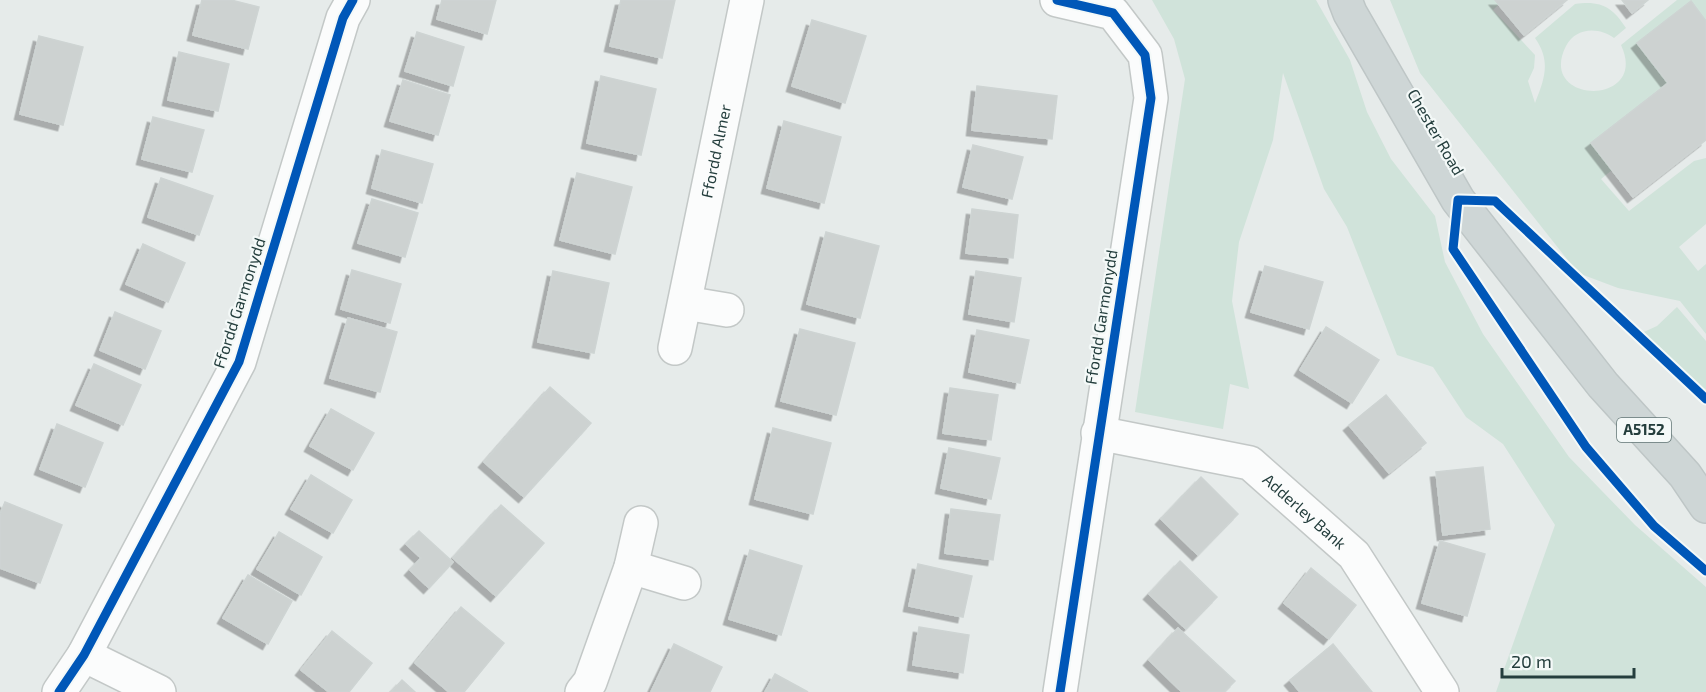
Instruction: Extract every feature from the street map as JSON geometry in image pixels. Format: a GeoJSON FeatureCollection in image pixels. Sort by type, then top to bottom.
{"type":"FeatureCollection","features":[{"type":"Feature","properties":{"kind":"main road","name":"Chester Road"},"geometry":{"type":"LineString","coordinates":[[1345,0],[1350,13],[1458,200],[1603,385],[1696,479],[1706,506]]}},
{"type":"Feature","properties":{"kind":"street","name":"Ffordd Garmonydd"},"geometry":{"type":"LineString","coordinates":[[59,692],[84,655],[239,362],[340,29],[353,0]]}},
{"type":"Feature","properties":{"kind":"street","name":"Ffordd Almer"},"geometry":{"type":"LineString","coordinates":[[675,348],[747,0]]}},
{"type":"Feature","properties":{"kind":"street","name":"Ffordd Garmonydd"},"geometry":{"type":"LineString","coordinates":[[1058,0],[1113,14],[1145,55],[1151,98],[1060,692]]}},
{"type":"Feature","properties":{"kind":"street"},"geometry":{"type":"LineString","coordinates":[[685,303],[727,310]]}},
{"type":"Feature","properties":{"kind":"street","name":"Adderley Bank"},"geometry":{"type":"LineString","coordinates":[[1098,433],[1250,464],[1354,555],[1442,692]]}},
{"type":"Feature","properties":{"kind":"street"},"geometry":{"type":"LineString","coordinates":[[582,692],[590,682],[631,567],[641,523]]}},
{"type":"Feature","properties":{"kind":"street"},"geometry":{"type":"LineString","coordinates":[[631,567],[684,583]]}},
{"type":"Feature","properties":{"kind":"street"},"geometry":{"type":"LineString","coordinates":[[84,655],[159,692]]}},
{"type":"Feature","properties":{"kind":"green space"},"geometry":{"type":"Polygon","coordinates":[[[1152,0],[1316,0],[1350,60],[1367,112],[1391,159],[1435,216],[1445,262],[1483,334],[1569,457],[1635,525],[1706,587],[1706,692],[1496,692],[1555,525],[1503,444],[1466,417],[1433,367],[1397,355],[1347,227],[1324,189],[1283,73],[1273,140],[1239,242],[1232,301],[1249,389],[1230,384],[1223,429],[1135,412],[1185,79],[1174,39],[1152,0]]]}},
{"type":"Feature","properties":{"kind":"green space"},"geometry":{"type":"Polygon","coordinates":[[[1390,0],[1495,0],[1499,4],[1493,10],[1535,55],[1534,68],[1528,81],[1535,103],[1544,78],[1545,62],[1535,38],[1575,4],[1593,3],[1606,7],[1626,28],[1614,38],[1602,32],[1582,32],[1570,40],[1566,46],[1561,65],[1566,79],[1578,88],[1593,91],[1608,88],[1620,80],[1626,65],[1621,45],[1677,0],[1706,0],[1706,21],[1690,2],[1668,83],[1591,143],[1612,170],[1601,179],[1629,211],[1694,161],[1706,158],[1706,224],[1679,247],[1698,271],[1706,264],[1706,334],[1680,301],[1618,288],[1578,273],[1420,73],[1390,0]]]}},
{"type":"Feature","properties":{"kind":"green space"},"geometry":{"type":"Polygon","coordinates":[[[1677,307],[1706,341],[1706,396],[1635,336],[1657,326],[1677,307]]]}},
{"type":"Feature","properties":{"kind":"building"},"geometry":{"type":"Polygon","coordinates":[[[202,0],[231,0],[259,7],[248,49],[193,35],[202,0]]]}},
{"type":"Feature","properties":{"kind":"building"},"geometry":{"type":"Polygon","coordinates":[[[442,0],[496,0],[487,34],[437,19],[442,0]]]}},
{"type":"Feature","properties":{"kind":"building"},"geometry":{"type":"Polygon","coordinates":[[[621,0],[675,0],[662,58],[610,46],[621,0]]]}},
{"type":"Feature","properties":{"kind":"building"},"geometry":{"type":"Polygon","coordinates":[[[1495,0],[1567,0],[1524,35],[1495,0]]]}},
{"type":"Feature","properties":{"kind":"building"},"geometry":{"type":"Polygon","coordinates":[[[1622,0],[1648,0],[1632,13],[1622,0]]]}},
{"type":"Feature","properties":{"kind":"building"},"geometry":{"type":"Polygon","coordinates":[[[1691,1],[1706,21],[1706,140],[1633,197],[1591,143],[1668,83],[1637,43],[1691,1]]]}},
{"type":"Feature","properties":{"kind":"building"},"geometry":{"type":"Polygon","coordinates":[[[812,20],[866,36],[845,103],[792,86],[812,20]]]}},
{"type":"Feature","properties":{"kind":"building"},"geometry":{"type":"Polygon","coordinates":[[[417,32],[464,47],[453,86],[405,71],[417,32]]]}},
{"type":"Feature","properties":{"kind":"building"},"geometry":{"type":"Polygon","coordinates":[[[39,36],[83,47],[63,125],[20,114],[39,36]]]}},
{"type":"Feature","properties":{"kind":"building"},"geometry":{"type":"Polygon","coordinates":[[[179,52],[229,64],[218,111],[168,100],[179,52]]]}},
{"type":"Feature","properties":{"kind":"building"},"geometry":{"type":"Polygon","coordinates":[[[601,76],[656,89],[641,155],[587,143],[601,76]]]}},
{"type":"Feature","properties":{"kind":"building"},"geometry":{"type":"Polygon","coordinates":[[[403,80],[450,95],[438,135],[390,121],[403,80]]]}},
{"type":"Feature","properties":{"kind":"building"},"geometry":{"type":"Polygon","coordinates":[[[977,86],[1057,96],[1052,139],[972,130],[977,86]]]}},
{"type":"Feature","properties":{"kind":"building"},"geometry":{"type":"Polygon","coordinates":[[[153,117],[204,130],[192,172],[142,159],[153,117]]]}},
{"type":"Feature","properties":{"kind":"building"},"geometry":{"type":"Polygon","coordinates":[[[784,121],[841,137],[824,203],[767,188],[784,121]]]}},
{"type":"Feature","properties":{"kind":"building"},"geometry":{"type":"Polygon","coordinates":[[[973,145],[1023,157],[1012,199],[963,187],[973,145]]]}},
{"type":"Feature","properties":{"kind":"building"},"geometry":{"type":"Polygon","coordinates":[[[382,150],[433,164],[422,203],[372,188],[382,150]]]}},
{"type":"Feature","properties":{"kind":"building"},"geometry":{"type":"Polygon","coordinates":[[[577,173],[632,187],[615,254],[560,240],[577,173]]]}},
{"type":"Feature","properties":{"kind":"building"},"geometry":{"type":"Polygon","coordinates":[[[161,178],[213,196],[199,235],[148,217],[161,178]]]}},
{"type":"Feature","properties":{"kind":"building"},"geometry":{"type":"Polygon","coordinates":[[[372,199],[418,213],[405,257],[358,243],[372,199]]]}},
{"type":"Feature","properties":{"kind":"building"},"geometry":{"type":"Polygon","coordinates":[[[972,209],[1018,215],[1013,258],[966,253],[972,209]]]}},
{"type":"Feature","properties":{"kind":"building"},"geometry":{"type":"Polygon","coordinates":[[[826,232],[879,246],[860,318],[807,304],[826,232]]]}},
{"type":"Feature","properties":{"kind":"building"},"geometry":{"type":"Polygon","coordinates":[[[143,244],[185,263],[168,302],[126,284],[143,244]]]}},
{"type":"Feature","properties":{"kind":"building"},"geometry":{"type":"Polygon","coordinates":[[[1265,266],[1323,282],[1309,329],[1251,312],[1265,266]]]}},
{"type":"Feature","properties":{"kind":"building"},"geometry":{"type":"Polygon","coordinates":[[[352,270],[401,284],[390,323],[341,309],[352,270]]]}},
{"type":"Feature","properties":{"kind":"building"},"geometry":{"type":"Polygon","coordinates":[[[553,271],[609,283],[594,353],[538,342],[553,271]]]}},
{"type":"Feature","properties":{"kind":"building"},"geometry":{"type":"Polygon","coordinates":[[[976,271],[1021,278],[1014,322],[969,314],[976,271]]]}},
{"type":"Feature","properties":{"kind":"building"},"geometry":{"type":"Polygon","coordinates":[[[115,312],[161,331],[145,369],[100,350],[115,312]]]}},
{"type":"Feature","properties":{"kind":"building"},"geometry":{"type":"Polygon","coordinates":[[[348,318],[397,332],[380,392],[330,378],[348,318]]]}},
{"type":"Feature","properties":{"kind":"building"},"geometry":{"type":"Polygon","coordinates":[[[1326,327],[1379,360],[1352,403],[1300,370],[1326,327]]]}},
{"type":"Feature","properties":{"kind":"building"},"geometry":{"type":"Polygon","coordinates":[[[800,329],[855,343],[836,415],[781,401],[800,329]]]}},
{"type":"Feature","properties":{"kind":"building"},"geometry":{"type":"Polygon","coordinates":[[[977,330],[1029,340],[1020,383],[969,372],[977,330]]]}},
{"type":"Feature","properties":{"kind":"building"},"geometry":{"type":"Polygon","coordinates":[[[94,364],[141,385],[123,425],[76,405],[94,364]]]}},
{"type":"Feature","properties":{"kind":"building"},"geometry":{"type":"Polygon","coordinates":[[[550,387],[591,423],[524,497],[484,462],[550,387]]]}},
{"type":"Feature","properties":{"kind":"building"},"geometry":{"type":"Polygon","coordinates":[[[950,388],[998,395],[991,440],[943,433],[950,388]]]}},
{"type":"Feature","properties":{"kind":"building"},"geometry":{"type":"Polygon","coordinates":[[[1386,395],[1426,443],[1389,473],[1349,425],[1386,395]]]}},
{"type":"Feature","properties":{"kind":"building"},"geometry":{"type":"Polygon","coordinates":[[[331,409],[374,433],[353,470],[310,446],[331,409]]]}},
{"type":"Feature","properties":{"kind":"building"},"geometry":{"type":"Polygon","coordinates":[[[57,424],[103,443],[85,487],[40,469],[57,424]]]}},
{"type":"Feature","properties":{"kind":"building"},"geometry":{"type":"Polygon","coordinates":[[[773,428],[831,443],[813,514],[755,499],[773,428]]]}},
{"type":"Feature","properties":{"kind":"building"},"geometry":{"type":"Polygon","coordinates":[[[949,448],[1000,458],[991,499],[941,488],[949,448]]]}},
{"type":"Feature","properties":{"kind":"building"},"geometry":{"type":"Polygon","coordinates":[[[1483,467],[1490,529],[1443,535],[1436,472],[1483,467]]]}},
{"type":"Feature","properties":{"kind":"building"},"geometry":{"type":"Polygon","coordinates":[[[311,475],[352,500],[333,533],[291,509],[311,475]]]}},
{"type":"Feature","properties":{"kind":"building"},"geometry":{"type":"Polygon","coordinates":[[[1201,477],[1238,514],[1198,555],[1161,519],[1201,477]]]}},
{"type":"Feature","properties":{"kind":"building"},"geometry":{"type":"Polygon","coordinates":[[[5,502],[62,525],[40,583],[0,568],[0,514],[5,502]]]}},
{"type":"Feature","properties":{"kind":"building"},"geometry":{"type":"Polygon","coordinates":[[[501,505],[544,543],[496,596],[453,558],[501,505]]]}},
{"type":"Feature","properties":{"kind":"building"},"geometry":{"type":"Polygon","coordinates":[[[951,509],[1000,515],[993,560],[945,553],[951,509]]]}},
{"type":"Feature","properties":{"kind":"building"},"geometry":{"type":"Polygon","coordinates":[[[419,531],[453,562],[429,588],[410,570],[421,558],[406,544],[419,531]]]}},
{"type":"Feature","properties":{"kind":"building"},"geometry":{"type":"Polygon","coordinates":[[[279,532],[322,557],[301,595],[257,569],[279,532]]]}},
{"type":"Feature","properties":{"kind":"building"},"geometry":{"type":"Polygon","coordinates":[[[1440,541],[1485,554],[1467,616],[1422,603],[1440,541]]]}},
{"type":"Feature","properties":{"kind":"building"},"geometry":{"type":"Polygon","coordinates":[[[750,550],[802,566],[781,635],[729,619],[750,550]]]}},
{"type":"Feature","properties":{"kind":"building"},"geometry":{"type":"Polygon","coordinates":[[[1180,561],[1217,597],[1186,629],[1149,594],[1180,561]]]}},
{"type":"Feature","properties":{"kind":"building"},"geometry":{"type":"Polygon","coordinates":[[[918,564],[972,576],[963,617],[909,606],[918,564]]]}},
{"type":"Feature","properties":{"kind":"building"},"geometry":{"type":"Polygon","coordinates":[[[1311,568],[1356,605],[1329,639],[1284,603],[1311,568]]]}},
{"type":"Feature","properties":{"kind":"building"},"geometry":{"type":"Polygon","coordinates":[[[248,575],[292,601],[268,644],[223,618],[248,575]]]}},
{"type":"Feature","properties":{"kind":"building"},"geometry":{"type":"Polygon","coordinates":[[[461,607],[504,643],[464,692],[449,692],[415,663],[461,607]]]}},
{"type":"Feature","properties":{"kind":"building"},"geometry":{"type":"Polygon","coordinates":[[[919,627],[969,635],[963,673],[913,665],[919,627]]]}},
{"type":"Feature","properties":{"kind":"building"},"geometry":{"type":"Polygon","coordinates":[[[1178,628],[1235,681],[1224,692],[1182,692],[1149,660],[1178,628]]]}},
{"type":"Feature","properties":{"kind":"building"},"geometry":{"type":"Polygon","coordinates":[[[332,631],[372,663],[349,692],[329,692],[301,670],[332,631]]]}},
{"type":"Feature","properties":{"kind":"building"},"geometry":{"type":"Polygon","coordinates":[[[674,644],[722,667],[710,692],[651,692],[674,644]]]}},
{"type":"Feature","properties":{"kind":"building"},"geometry":{"type":"Polygon","coordinates":[[[1333,644],[1372,692],[1300,692],[1290,680],[1333,644]]]}},
{"type":"Feature","properties":{"kind":"building"},"geometry":{"type":"Polygon","coordinates":[[[775,674],[808,692],[765,692],[775,674]]]}},
{"type":"Feature","properties":{"kind":"building"},"geometry":{"type":"Polygon","coordinates":[[[402,680],[415,692],[391,692],[402,680]]]}},
{"type":"Feature","properties":{"kind":"cycle path"},"geometry":{"type":"LineString","coordinates":[[59,692],[84,655],[239,362],[343,18],[353,0]]}},
{"type":"Feature","properties":{"kind":"cycle path"},"geometry":{"type":"LineString","coordinates":[[1057,0],[1113,13],[1145,55],[1151,98],[1060,692]]}},
{"type":"Feature","properties":{"kind":"cycle path"},"geometry":{"type":"LineString","coordinates":[[1706,399],[1495,201],[1458,200],[1453,249],[1586,447],[1654,526],[1706,571]]}}]}
